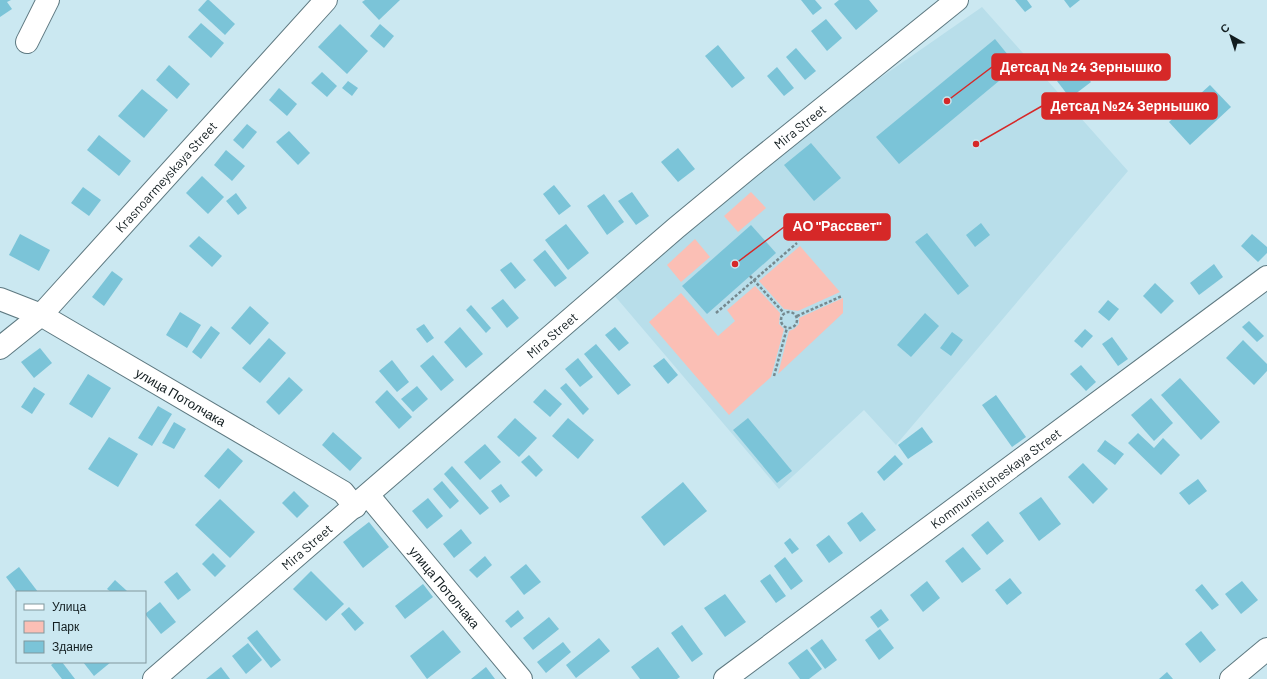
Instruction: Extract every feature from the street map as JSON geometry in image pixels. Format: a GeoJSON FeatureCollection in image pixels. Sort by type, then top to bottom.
{"type":"FeatureCollection","features":[{"type":"Feature","properties":{"kind":"street"},"geometry":{"type":"LineString","coordinates":[[27,42],[48,0]]}},
{"type":"Feature","properties":{"kind":"street","name":"Krasnoarmeyskaya Street"},"geometry":{"type":"LineString","coordinates":[[0,348],[41,315],[326,0]]}},
{"type":"Feature","properties":{"kind":"street","name":"Mira Street"},"geometry":{"type":"LineString","coordinates":[[154,679],[688,219],[957,0]]}},
{"type":"Feature","properties":{"kind":"street","name":"Kommunisticheskaya Street"},"geometry":{"type":"LineString","coordinates":[[725,679],[1267,277]]}},
{"type":"Feature","properties":{"kind":"street","name":"улица Потолчака"},"geometry":{"type":"LineString","coordinates":[[0,300],[41,315],[343,492],[361,501],[521,679]]}},
{"type":"Feature","properties":{"kind":"street"},"geometry":{"type":"LineString","coordinates":[[1231,679],[1267,649]]}},
{"type":"Feature","properties":{"kind":"path"},"geometry":{"type":"LineString","coordinates":[[716,313],[797,243]]}},
{"type":"Feature","properties":{"kind":"path"},"geometry":{"type":"LineString","coordinates":[[750,276],[784,313]]}},
{"type":"Feature","properties":{"kind":"path"},"geometry":{"type":"LineString","coordinates":[[797,316],[842,296]]}},
{"type":"Feature","properties":{"kind":"path"},"geometry":{"type":"LineString","coordinates":[[784,313],[791,312],[797,316]]}},
{"type":"Feature","properties":{"kind":"path"},"geometry":{"type":"LineString","coordinates":[[784,313],[781,322],[787,328]]}},
{"type":"Feature","properties":{"kind":"path"},"geometry":{"type":"LineString","coordinates":[[787,328],[796,325],[797,316]]}},
{"type":"Feature","properties":{"kind":"path"},"geometry":{"type":"LineString","coordinates":[[774,376],[787,328]]}},
{"type":"Feature","properties":{"kind":"shaded area"},"geometry":{"type":"Polygon","coordinates":[[[982,7],[1128,171],[896,445],[864,410],[779,489],[614,295],[824,117],[982,7]]]}},
{"type":"Feature","properties":{"kind":"green space"},"geometry":{"type":"Polygon","coordinates":[[[751,192],[766,208],[738,232],[724,216],[751,192]]]}},
{"type":"Feature","properties":{"kind":"green space"},"geometry":{"type":"Polygon","coordinates":[[[695,239],[710,257],[681,282],[667,265],[695,239]]]}},
{"type":"Feature","properties":{"kind":"green space"},"geometry":{"type":"Polygon","coordinates":[[[800,246],[840,292],[798,311],[784,309],[759,281],[800,246]]]}},
{"type":"Feature","properties":{"kind":"green space"},"geometry":{"type":"Polygon","coordinates":[[[755,286],[780,313],[779,324],[784,329],[771,377],[729,415],[649,322],[681,293],[718,336],[735,321],[727,310],[755,286]]]}},
{"type":"Feature","properties":{"kind":"green space"},"geometry":{"type":"Polygon","coordinates":[[[843,298],[843,313],[778,374],[789,331],[794,329],[799,324],[799,318],[843,298]]]}},
{"type":"Feature","properties":{"kind":"building"},"geometry":{"type":"Polygon","coordinates":[[[0,0],[11,0],[7,2],[12,9],[0,17],[0,0]]]}},
{"type":"Feature","properties":{"kind":"building"},"geometry":{"type":"Polygon","coordinates":[[[207,0],[209,0],[235,24],[225,35],[198,10],[207,0]]]}},
{"type":"Feature","properties":{"kind":"building"},"geometry":{"type":"Polygon","coordinates":[[[365,0],[400,0],[379,20],[362,2],[365,0]]]}},
{"type":"Feature","properties":{"kind":"building"},"geometry":{"type":"Polygon","coordinates":[[[801,0],[815,0],[822,8],[813,15],[801,0]]]}},
{"type":"Feature","properties":{"kind":"building"},"geometry":{"type":"Polygon","coordinates":[[[839,0],[869,0],[878,11],[856,30],[834,4],[839,0]]]}},
{"type":"Feature","properties":{"kind":"building"},"geometry":{"type":"Polygon","coordinates":[[[1015,0],[1027,0],[1032,7],[1025,12],[1015,0]]]}},
{"type":"Feature","properties":{"kind":"building"},"geometry":{"type":"Polygon","coordinates":[[[1064,0],[1080,0],[1070,8],[1064,0]]]}},
{"type":"Feature","properties":{"kind":"building"},"geometry":{"type":"Polygon","coordinates":[[[826,19],[842,38],[827,51],[811,31],[826,19]]]}},
{"type":"Feature","properties":{"kind":"building"},"geometry":{"type":"Polygon","coordinates":[[[201,23],[224,43],[211,58],[188,37],[201,23]]]}},
{"type":"Feature","properties":{"kind":"building"},"geometry":{"type":"Polygon","coordinates":[[[340,24],[368,51],[347,74],[318,47],[340,24]]]}},
{"type":"Feature","properties":{"kind":"building"},"geometry":{"type":"Polygon","coordinates":[[[380,24],[394,36],[384,48],[370,36],[380,24]]]}},
{"type":"Feature","properties":{"kind":"building"},"geometry":{"type":"Polygon","coordinates":[[[995,39],[1017,66],[899,164],[876,137],[995,39]]]}},
{"type":"Feature","properties":{"kind":"building"},"geometry":{"type":"Polygon","coordinates":[[[718,45],[745,78],[732,88],[705,56],[718,45]]]}},
{"type":"Feature","properties":{"kind":"building"},"geometry":{"type":"Polygon","coordinates":[[[796,48],[816,71],[805,80],[786,57],[796,48]]]}},
{"type":"Feature","properties":{"kind":"building"},"geometry":{"type":"Polygon","coordinates":[[[169,65],[190,84],[177,99],[156,80],[169,65]]]}},
{"type":"Feature","properties":{"kind":"building"},"geometry":{"type":"Polygon","coordinates":[[[1077,65],[1091,82],[1070,98],[1057,81],[1077,65]]]}},
{"type":"Feature","properties":{"kind":"building"},"geometry":{"type":"Polygon","coordinates":[[[777,67],[794,88],[784,96],[767,76],[777,67]]]}},
{"type":"Feature","properties":{"kind":"building"},"geometry":{"type":"Polygon","coordinates":[[[322,72],[337,86],[327,97],[311,83],[322,72]]]}},
{"type":"Feature","properties":{"kind":"building"},"geometry":{"type":"Polygon","coordinates":[[[348,81],[358,88],[352,96],[342,88],[348,81]]]}},
{"type":"Feature","properties":{"kind":"building"},"geometry":{"type":"Polygon","coordinates":[[[1210,85],[1231,107],[1190,145],[1169,122],[1210,85]]]}},
{"type":"Feature","properties":{"kind":"building"},"geometry":{"type":"Polygon","coordinates":[[[279,88],[297,104],[287,116],[269,100],[279,88]]]}},
{"type":"Feature","properties":{"kind":"building"},"geometry":{"type":"Polygon","coordinates":[[[142,89],[168,110],[144,138],[118,116],[142,89]]]}},
{"type":"Feature","properties":{"kind":"building"},"geometry":{"type":"Polygon","coordinates":[[[247,124],[257,132],[243,149],[233,140],[247,124]]]}},
{"type":"Feature","properties":{"kind":"building"},"geometry":{"type":"Polygon","coordinates":[[[289,131],[310,153],[298,165],[276,142],[289,131]]]}},
{"type":"Feature","properties":{"kind":"building"},"geometry":{"type":"Polygon","coordinates":[[[99,135],[131,161],[119,176],[87,150],[99,135]]]}},
{"type":"Feature","properties":{"kind":"building"},"geometry":{"type":"Polygon","coordinates":[[[811,143],[841,178],[814,201],[784,165],[811,143]]]}},
{"type":"Feature","properties":{"kind":"building"},"geometry":{"type":"Polygon","coordinates":[[[678,148],[695,169],[678,182],[661,162],[678,148]]]}},
{"type":"Feature","properties":{"kind":"building"},"geometry":{"type":"Polygon","coordinates":[[[226,150],[245,166],[232,181],[214,165],[226,150]]]}},
{"type":"Feature","properties":{"kind":"building"},"geometry":{"type":"Polygon","coordinates":[[[202,176],[224,197],[208,214],[186,193],[202,176]]]}},
{"type":"Feature","properties":{"kind":"building"},"geometry":{"type":"Polygon","coordinates":[[[554,185],[571,206],[559,215],[543,194],[554,185]]]}},
{"type":"Feature","properties":{"kind":"building"},"geometry":{"type":"Polygon","coordinates":[[[83,187],[101,200],[89,216],[71,203],[83,187]]]}},
{"type":"Feature","properties":{"kind":"building"},"geometry":{"type":"Polygon","coordinates":[[[632,192],[649,216],[636,225],[618,201],[632,192]]]}},
{"type":"Feature","properties":{"kind":"building"},"geometry":{"type":"Polygon","coordinates":[[[236,193],[247,208],[238,215],[226,201],[236,193]]]}},
{"type":"Feature","properties":{"kind":"building"},"geometry":{"type":"Polygon","coordinates":[[[604,194],[624,222],[607,235],[587,206],[604,194]]]}},
{"type":"Feature","properties":{"kind":"building"},"geometry":{"type":"Polygon","coordinates":[[[981,223],[990,235],[975,247],[966,235],[981,223]]]}},
{"type":"Feature","properties":{"kind":"building"},"geometry":{"type":"Polygon","coordinates":[[[566,224],[589,253],[568,270],[545,240],[566,224]]]}},
{"type":"Feature","properties":{"kind":"building"},"geometry":{"type":"Polygon","coordinates":[[[751,225],[776,253],[707,314],[682,286],[751,225]]]}},
{"type":"Feature","properties":{"kind":"building"},"geometry":{"type":"Polygon","coordinates":[[[927,233],[969,286],[958,295],[915,242],[927,233]]]}},
{"type":"Feature","properties":{"kind":"building"},"geometry":{"type":"Polygon","coordinates":[[[20,234],[50,250],[39,271],[9,255],[20,234]]]}},
{"type":"Feature","properties":{"kind":"building"},"geometry":{"type":"Polygon","coordinates":[[[1252,234],[1267,247],[1267,253],[1258,262],[1241,246],[1252,234]]]}},
{"type":"Feature","properties":{"kind":"building"},"geometry":{"type":"Polygon","coordinates":[[[199,236],[222,256],[212,267],[189,246],[199,236]]]}},
{"type":"Feature","properties":{"kind":"building"},"geometry":{"type":"Polygon","coordinates":[[[545,250],[567,278],[555,287],[533,260],[545,250]]]}},
{"type":"Feature","properties":{"kind":"building"},"geometry":{"type":"Polygon","coordinates":[[[511,262],[526,280],[515,289],[500,270],[511,262]]]}},
{"type":"Feature","properties":{"kind":"building"},"geometry":{"type":"Polygon","coordinates":[[[1214,264],[1223,277],[1199,295],[1190,283],[1214,264]]]}},
{"type":"Feature","properties":{"kind":"building"},"geometry":{"type":"Polygon","coordinates":[[[112,271],[123,279],[104,306],[92,297],[112,271]]]}},
{"type":"Feature","properties":{"kind":"building"},"geometry":{"type":"Polygon","coordinates":[[[1155,283],[1174,301],[1161,314],[1143,296],[1155,283]]]}},
{"type":"Feature","properties":{"kind":"building"},"geometry":{"type":"Polygon","coordinates":[[[503,299],[519,318],[507,328],[491,308],[503,299]]]}},
{"type":"Feature","properties":{"kind":"building"},"geometry":{"type":"Polygon","coordinates":[[[1108,300],[1119,309],[1109,321],[1098,312],[1108,300]]]}},
{"type":"Feature","properties":{"kind":"building"},"geometry":{"type":"Polygon","coordinates":[[[471,305],[491,328],[486,333],[466,310],[471,305]]]}},
{"type":"Feature","properties":{"kind":"building"},"geometry":{"type":"Polygon","coordinates":[[[250,306],[269,323],[250,345],[231,328],[250,306]]]}},
{"type":"Feature","properties":{"kind":"building"},"geometry":{"type":"Polygon","coordinates":[[[180,312],[201,325],[187,348],[166,335],[180,312]]]}},
{"type":"Feature","properties":{"kind":"building"},"geometry":{"type":"Polygon","coordinates":[[[925,313],[939,326],[911,357],[897,345],[925,313]]]}},
{"type":"Feature","properties":{"kind":"building"},"geometry":{"type":"Polygon","coordinates":[[[1249,321],[1264,336],[1257,342],[1242,327],[1249,321]]]}},
{"type":"Feature","properties":{"kind":"building"},"geometry":{"type":"Polygon","coordinates":[[[424,324],[434,338],[427,343],[416,329],[424,324]]]}},
{"type":"Feature","properties":{"kind":"building"},"geometry":{"type":"Polygon","coordinates":[[[211,326],[220,333],[201,359],[192,352],[211,326]]]}},
{"type":"Feature","properties":{"kind":"building"},"geometry":{"type":"Polygon","coordinates":[[[460,327],[483,354],[466,368],[444,342],[460,327]]]}},
{"type":"Feature","properties":{"kind":"building"},"geometry":{"type":"Polygon","coordinates":[[[615,327],[629,343],[619,351],[605,335],[615,327]]]}},
{"type":"Feature","properties":{"kind":"building"},"geometry":{"type":"Polygon","coordinates":[[[1085,329],[1093,336],[1082,348],[1074,341],[1085,329]]]}},
{"type":"Feature","properties":{"kind":"building"},"geometry":{"type":"Polygon","coordinates":[[[952,332],[963,340],[951,356],[940,348],[952,332]]]}},
{"type":"Feature","properties":{"kind":"building"},"geometry":{"type":"Polygon","coordinates":[[[1112,337],[1128,359],[1118,366],[1102,344],[1112,337]]]}},
{"type":"Feature","properties":{"kind":"building"},"geometry":{"type":"Polygon","coordinates":[[[269,338],[286,353],[260,383],[242,368],[269,338]]]}},
{"type":"Feature","properties":{"kind":"building"},"geometry":{"type":"Polygon","coordinates":[[[1243,340],[1267,364],[1267,371],[1254,385],[1226,358],[1243,340]]]}},
{"type":"Feature","properties":{"kind":"building"},"geometry":{"type":"Polygon","coordinates":[[[596,344],[631,385],[618,395],[584,354],[596,344]]]}},
{"type":"Feature","properties":{"kind":"building"},"geometry":{"type":"Polygon","coordinates":[[[40,348],[52,363],[34,378],[21,362],[40,348]]]}},
{"type":"Feature","properties":{"kind":"building"},"geometry":{"type":"Polygon","coordinates":[[[433,355],[454,380],[441,391],[420,366],[433,355]]]}},
{"type":"Feature","properties":{"kind":"building"},"geometry":{"type":"Polygon","coordinates":[[[578,358],[593,377],[580,387],[565,369],[578,358]]]}},
{"type":"Feature","properties":{"kind":"building"},"geometry":{"type":"Polygon","coordinates":[[[664,358],[678,375],[668,384],[653,366],[664,358]]]}},
{"type":"Feature","properties":{"kind":"building"},"geometry":{"type":"Polygon","coordinates":[[[392,360],[409,382],[397,392],[379,371],[392,360]]]}},
{"type":"Feature","properties":{"kind":"building"},"geometry":{"type":"Polygon","coordinates":[[[1081,365],[1096,382],[1086,391],[1070,374],[1081,365]]]}},
{"type":"Feature","properties":{"kind":"building"},"geometry":{"type":"Polygon","coordinates":[[[88,374],[111,388],[92,418],[69,404],[88,374]]]}},
{"type":"Feature","properties":{"kind":"building"},"geometry":{"type":"Polygon","coordinates":[[[289,377],[303,390],[279,415],[266,402],[289,377]]]}},
{"type":"Feature","properties":{"kind":"building"},"geometry":{"type":"Polygon","coordinates":[[[1180,378],[1220,422],[1201,440],[1161,395],[1180,378]]]}},
{"type":"Feature","properties":{"kind":"building"},"geometry":{"type":"Polygon","coordinates":[[[566,383],[589,409],[583,415],[560,388],[566,383]]]}},
{"type":"Feature","properties":{"kind":"building"},"geometry":{"type":"Polygon","coordinates":[[[417,386],[428,399],[413,412],[401,399],[417,386]]]}},
{"type":"Feature","properties":{"kind":"building"},"geometry":{"type":"Polygon","coordinates":[[[34,387],[45,394],[32,414],[21,407],[34,387]]]}},
{"type":"Feature","properties":{"kind":"building"},"geometry":{"type":"Polygon","coordinates":[[[545,389],[562,404],[550,417],[533,402],[545,389]]]}},
{"type":"Feature","properties":{"kind":"building"},"geometry":{"type":"Polygon","coordinates":[[[387,390],[412,417],[399,429],[375,402],[387,390]]]}},
{"type":"Feature","properties":{"kind":"building"},"geometry":{"type":"Polygon","coordinates":[[[996,395],[1026,437],[1012,447],[982,405],[996,395]]]}},
{"type":"Feature","properties":{"kind":"building"},"geometry":{"type":"Polygon","coordinates":[[[1151,398],[1173,423],[1154,441],[1131,415],[1151,398]]]}},
{"type":"Feature","properties":{"kind":"building"},"geometry":{"type":"Polygon","coordinates":[[[158,406],[172,414],[152,446],[138,438],[158,406]]]}},
{"type":"Feature","properties":{"kind":"building"},"geometry":{"type":"Polygon","coordinates":[[[515,418],[537,438],[519,457],[497,437],[515,418]]]}},
{"type":"Feature","properties":{"kind":"building"},"geometry":{"type":"Polygon","coordinates":[[[568,418],[594,440],[578,459],[552,436],[568,418]]]}},
{"type":"Feature","properties":{"kind":"building"},"geometry":{"type":"Polygon","coordinates":[[[748,418],[792,471],[777,483],[733,430],[748,418]]]}},
{"type":"Feature","properties":{"kind":"building"},"geometry":{"type":"Polygon","coordinates":[[[174,422],[186,429],[174,449],[162,443],[174,422]]]}},
{"type":"Feature","properties":{"kind":"building"},"geometry":{"type":"Polygon","coordinates":[[[922,427],[933,442],[908,459],[898,445],[922,427]]]}},
{"type":"Feature","properties":{"kind":"building"},"geometry":{"type":"Polygon","coordinates":[[[333,432],[362,458],[350,471],[322,445],[333,432]]]}},
{"type":"Feature","properties":{"kind":"building"},"geometry":{"type":"Polygon","coordinates":[[[1138,433],[1154,448],[1163,438],[1180,455],[1161,475],[1128,443],[1138,433]]]}},
{"type":"Feature","properties":{"kind":"building"},"geometry":{"type":"Polygon","coordinates":[[[109,437],[138,454],[118,487],[88,469],[109,437]]]}},
{"type":"Feature","properties":{"kind":"building"},"geometry":{"type":"Polygon","coordinates":[[[1105,440],[1124,454],[1115,465],[1097,451],[1105,440]]]}},
{"type":"Feature","properties":{"kind":"building"},"geometry":{"type":"Polygon","coordinates":[[[485,444],[501,462],[480,480],[464,462],[485,444]]]}},
{"type":"Feature","properties":{"kind":"building"},"geometry":{"type":"Polygon","coordinates":[[[228,448],[243,461],[219,489],[204,476],[228,448]]]}},
{"type":"Feature","properties":{"kind":"building"},"geometry":{"type":"Polygon","coordinates":[[[529,455],[543,470],[536,477],[521,462],[529,455]]]}},
{"type":"Feature","properties":{"kind":"building"},"geometry":{"type":"Polygon","coordinates":[[[895,455],[903,464],[884,481],[877,472],[895,455]]]}},
{"type":"Feature","properties":{"kind":"building"},"geometry":{"type":"Polygon","coordinates":[[[1083,463],[1108,489],[1093,504],[1068,477],[1083,463]]]}},
{"type":"Feature","properties":{"kind":"building"},"geometry":{"type":"Polygon","coordinates":[[[452,466],[489,508],[480,515],[444,474],[452,466]]]}},
{"type":"Feature","properties":{"kind":"building"},"geometry":{"type":"Polygon","coordinates":[[[1198,479],[1207,491],[1189,505],[1179,493],[1198,479]]]}},
{"type":"Feature","properties":{"kind":"building"},"geometry":{"type":"Polygon","coordinates":[[[442,481],[459,501],[450,509],[433,489],[442,481]]]}},
{"type":"Feature","properties":{"kind":"building"},"geometry":{"type":"Polygon","coordinates":[[[683,482],[707,511],[664,546],[641,517],[683,482]]]}},
{"type":"Feature","properties":{"kind":"building"},"geometry":{"type":"Polygon","coordinates":[[[501,484],[510,496],[500,503],[491,491],[501,484]]]}},
{"type":"Feature","properties":{"kind":"building"},"geometry":{"type":"Polygon","coordinates":[[[294,491],[309,506],[297,518],[282,503],[294,491]]]}},
{"type":"Feature","properties":{"kind":"building"},"geometry":{"type":"Polygon","coordinates":[[[1041,497],[1061,524],[1039,541],[1019,513],[1041,497]]]}},
{"type":"Feature","properties":{"kind":"building"},"geometry":{"type":"Polygon","coordinates":[[[428,498],[443,516],[427,529],[412,511],[428,498]]]}},
{"type":"Feature","properties":{"kind":"building"},"geometry":{"type":"Polygon","coordinates":[[[220,499],[255,532],[230,558],[195,525],[220,499]]]}},
{"type":"Feature","properties":{"kind":"building"},"geometry":{"type":"Polygon","coordinates":[[[862,512],[876,530],[860,542],[847,523],[862,512]]]}},
{"type":"Feature","properties":{"kind":"building"},"geometry":{"type":"Polygon","coordinates":[[[988,521],[1004,541],[987,555],[971,535],[988,521]]]}},
{"type":"Feature","properties":{"kind":"building"},"geometry":{"type":"Polygon","coordinates":[[[369,522],[389,547],[363,568],[343,542],[369,522]]]}},
{"type":"Feature","properties":{"kind":"building"},"geometry":{"type":"Polygon","coordinates":[[[461,529],[472,543],[454,558],[443,544],[461,529]]]}},
{"type":"Feature","properties":{"kind":"building"},"geometry":{"type":"Polygon","coordinates":[[[829,535],[843,553],[829,563],[816,545],[829,535]]]}},
{"type":"Feature","properties":{"kind":"building"},"geometry":{"type":"Polygon","coordinates":[[[790,538],[799,549],[792,554],[784,543],[790,538]]]}},
{"type":"Feature","properties":{"kind":"building"},"geometry":{"type":"Polygon","coordinates":[[[963,547],[981,569],[962,583],[945,561],[963,547]]]}},
{"type":"Feature","properties":{"kind":"building"},"geometry":{"type":"Polygon","coordinates":[[[213,553],[226,566],[215,577],[202,564],[213,553]]]}},
{"type":"Feature","properties":{"kind":"building"},"geometry":{"type":"Polygon","coordinates":[[[485,556],[492,565],[477,578],[469,570],[485,556]]]}},
{"type":"Feature","properties":{"kind":"building"},"geometry":{"type":"Polygon","coordinates":[[[785,557],[803,581],[791,590],[774,566],[785,557]]]}},
{"type":"Feature","properties":{"kind":"building"},"geometry":{"type":"Polygon","coordinates":[[[526,564],[541,582],[524,595],[510,577],[526,564]]]}},
{"type":"Feature","properties":{"kind":"building"},"geometry":{"type":"Polygon","coordinates":[[[19,567],[37,591],[16,591],[6,577],[19,567]]]}},
{"type":"Feature","properties":{"kind":"building"},"geometry":{"type":"Polygon","coordinates":[[[311,571],[344,604],[326,621],[293,589],[311,571]]]}},
{"type":"Feature","properties":{"kind":"building"},"geometry":{"type":"Polygon","coordinates":[[[177,572],[191,590],[178,600],[164,582],[177,572]]]}},
{"type":"Feature","properties":{"kind":"building"},"geometry":{"type":"Polygon","coordinates":[[[770,574],[786,596],[776,603],[760,581],[770,574]]]}},
{"type":"Feature","properties":{"kind":"building"},"geometry":{"type":"Polygon","coordinates":[[[1010,578],[1022,593],[1007,605],[995,590],[1010,578]]]}},
{"type":"Feature","properties":{"kind":"building"},"geometry":{"type":"Polygon","coordinates":[[[115,580],[127,591],[110,591],[107,589],[115,580]]]}},
{"type":"Feature","properties":{"kind":"building"},"geometry":{"type":"Polygon","coordinates":[[[927,581],[940,598],[923,612],[910,595],[927,581]]]}},
{"type":"Feature","properties":{"kind":"building"},"geometry":{"type":"Polygon","coordinates":[[[1242,581],[1258,600],[1241,614],[1225,594],[1242,581]]]}},
{"type":"Feature","properties":{"kind":"building"},"geometry":{"type":"Polygon","coordinates":[[[423,584],[433,597],[405,619],[395,606],[423,584]]]}},
{"type":"Feature","properties":{"kind":"building"},"geometry":{"type":"Polygon","coordinates":[[[1202,584],[1219,605],[1212,610],[1195,590],[1202,584]]]}},
{"type":"Feature","properties":{"kind":"building"},"geometry":{"type":"Polygon","coordinates":[[[725,594],[746,622],[725,637],[704,608],[725,594]]]}},
{"type":"Feature","properties":{"kind":"building"},"geometry":{"type":"Polygon","coordinates":[[[160,602],[176,622],[161,634],[146,613],[160,602]]]}},
{"type":"Feature","properties":{"kind":"building"},"geometry":{"type":"Polygon","coordinates":[[[349,607],[364,623],[355,631],[341,614],[349,607]]]}},
{"type":"Feature","properties":{"kind":"building"},"geometry":{"type":"Polygon","coordinates":[[[881,609],[889,620],[878,628],[870,617],[881,609]]]}},
{"type":"Feature","properties":{"kind":"building"},"geometry":{"type":"Polygon","coordinates":[[[518,610],[524,618],[511,628],[505,621],[518,610]]]}},
{"type":"Feature","properties":{"kind":"building"},"geometry":{"type":"Polygon","coordinates":[[[549,617],[559,629],[533,650],[523,638],[549,617]]]}},
{"type":"Feature","properties":{"kind":"building"},"geometry":{"type":"Polygon","coordinates":[[[682,625],[703,654],[692,662],[671,633],[682,625]]]}},
{"type":"Feature","properties":{"kind":"building"},"geometry":{"type":"Polygon","coordinates":[[[880,629],[894,648],[879,660],[865,640],[880,629]]]}},
{"type":"Feature","properties":{"kind":"building"},"geometry":{"type":"Polygon","coordinates":[[[257,630],[281,660],[271,668],[247,638],[257,630]]]}},
{"type":"Feature","properties":{"kind":"building"},"geometry":{"type":"Polygon","coordinates":[[[443,630],[461,652],[427,679],[410,656],[443,630]]]}},
{"type":"Feature","properties":{"kind":"building"},"geometry":{"type":"Polygon","coordinates":[[[1201,631],[1216,650],[1200,663],[1185,644],[1201,631]]]}},
{"type":"Feature","properties":{"kind":"building"},"geometry":{"type":"Polygon","coordinates":[[[599,638],[610,651],[576,678],[566,665],[599,638]]]}},
{"type":"Feature","properties":{"kind":"building"},"geometry":{"type":"Polygon","coordinates":[[[822,639],[837,660],[825,669],[810,648],[822,639]]]}},
{"type":"Feature","properties":{"kind":"building"},"geometry":{"type":"Polygon","coordinates":[[[563,642],[571,652],[546,673],[537,662],[563,642]]]}},
{"type":"Feature","properties":{"kind":"building"},"geometry":{"type":"Polygon","coordinates":[[[248,643],[262,660],[246,674],[232,656],[248,643]]]}},
{"type":"Feature","properties":{"kind":"building"},"geometry":{"type":"Polygon","coordinates":[[[658,647],[680,677],[677,679],[640,679],[631,667],[658,647]]]}},
{"type":"Feature","properties":{"kind":"building"},"geometry":{"type":"Polygon","coordinates":[[[807,649],[822,669],[809,679],[800,679],[788,663],[807,649]]]}},
{"type":"Feature","properties":{"kind":"building"},"geometry":{"type":"Polygon","coordinates":[[[54,663],[63,663],[75,679],[62,679],[51,665],[54,663]]]}},
{"type":"Feature","properties":{"kind":"building"},"geometry":{"type":"Polygon","coordinates":[[[84,663],[110,663],[94,676],[84,663]]]}},
{"type":"Feature","properties":{"kind":"building"},"geometry":{"type":"Polygon","coordinates":[[[221,667],[230,679],[206,679],[221,667]]]}},
{"type":"Feature","properties":{"kind":"building"},"geometry":{"type":"Polygon","coordinates":[[[486,667],[495,679],[471,679],[486,667]]]}},
{"type":"Feature","properties":{"kind":"building"},"geometry":{"type":"Polygon","coordinates":[[[1167,672],[1173,679],[1159,679],[1167,672]]]}},
{"type":"Feature","properties":{"kind":"place","name":"Детсад № 24 Зернышко"},"geometry":{"type":"Point","coordinates":[947,101]}},
{"type":"Feature","properties":{"kind":"place","name":"Детсад №24 Зернышко"},"geometry":{"type":"Point","coordinates":[976,144]}},
{"type":"Feature","properties":{"kind":"place","name":"АО \"Рассвет\""},"geometry":{"type":"Point","coordinates":[735,264]}}]}
